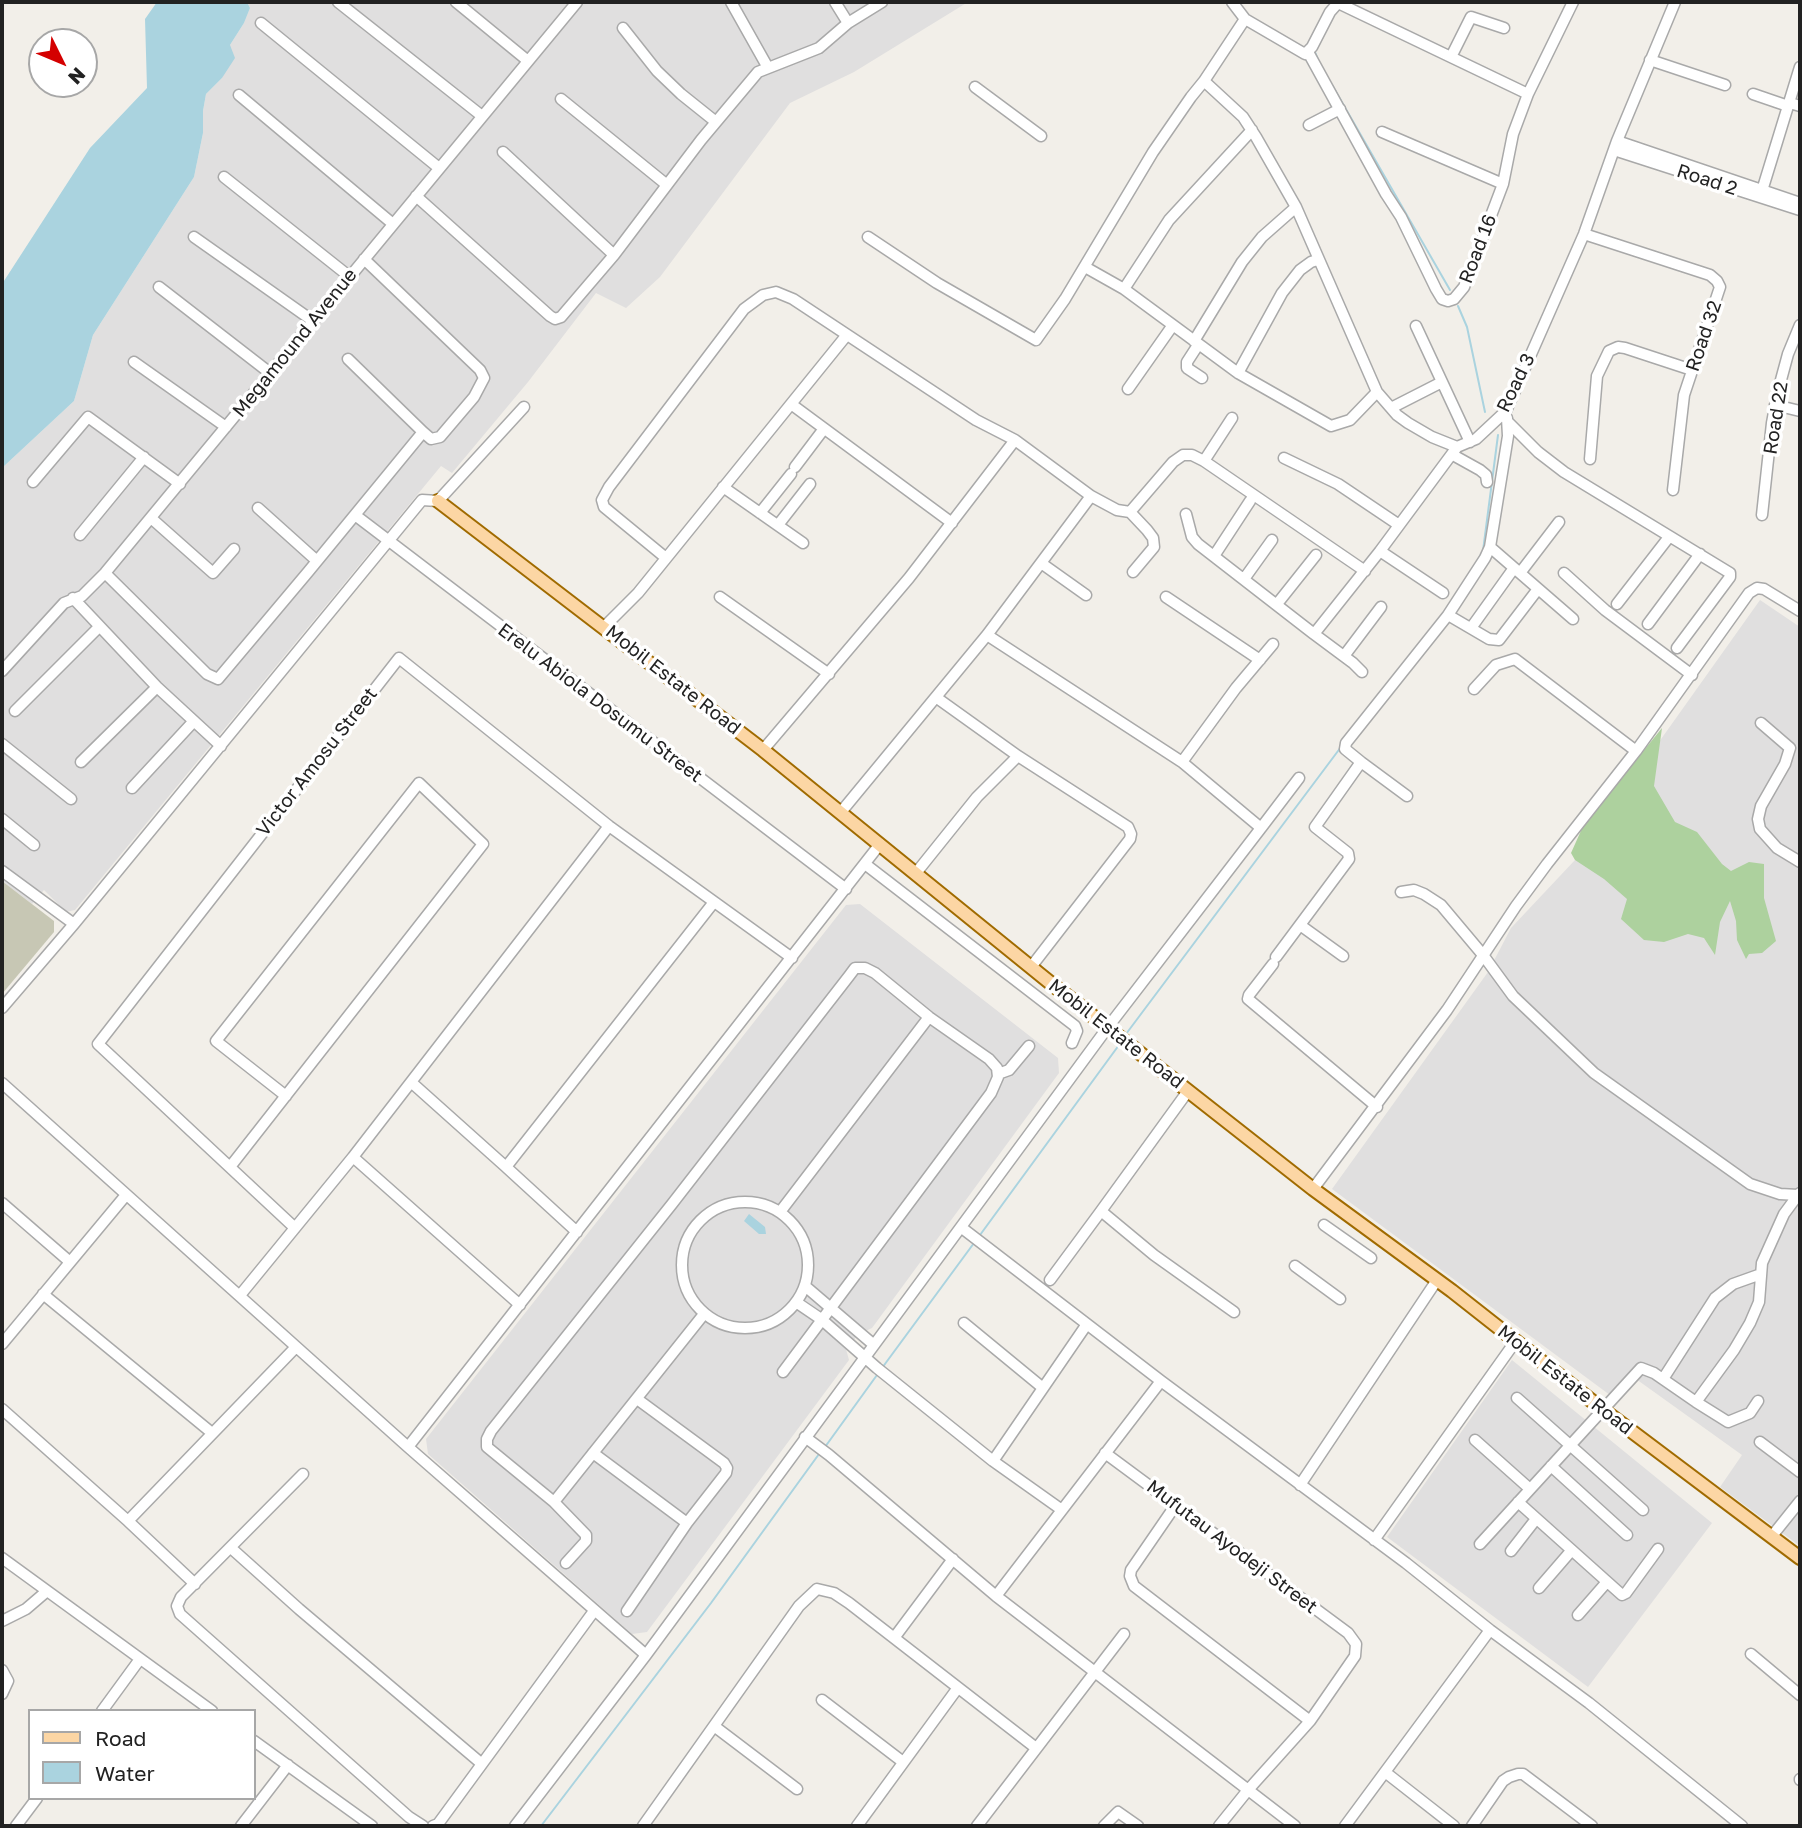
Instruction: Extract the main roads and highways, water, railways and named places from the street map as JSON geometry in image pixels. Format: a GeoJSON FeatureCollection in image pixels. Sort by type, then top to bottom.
{"type":"FeatureCollection","features":[{"type":"Feature","properties":{"kind":"main road","name":"Mobil Estate Road"},"geometry":{"type":"LineString","coordinates":[[438,501],[764,750],[1031,967],[1313,1189],[1437,1280],[1800,1558]]}},
{"type":"Feature","properties":{"kind":"water"},"geometry":{"type":"Polygon","coordinates":[[[157,2],[247,2],[250,8],[230,45],[235,58],[222,78],[206,94],[203,133],[194,177],[93,335],[74,401],[2,468],[2,284],[90,148],[147,88],[145,19],[157,2]]]}},
{"type":"Feature","properties":{"kind":"water"},"geometry":{"type":"Polygon","coordinates":[[[749,1214],[765,1227],[766,1234],[759,1234],[744,1221],[749,1214]]]}},
{"type":"Feature","properties":{"kind":"waterway"},"geometry":{"type":"LineString","coordinates":[[1315,52],[1319,62]]}},
{"type":"Feature","properties":{"kind":"waterway"},"geometry":{"type":"LineString","coordinates":[[1332,85],[1450,290]]}},
{"type":"Feature","properties":{"kind":"waterway"},"geometry":{"type":"LineString","coordinates":[[1458,306],[1467,327],[1485,412]]}},
{"type":"Feature","properties":{"kind":"waterway"},"geometry":{"type":"LineString","coordinates":[[1478,560],[1483,551],[1498,435]]}},
{"type":"Feature","properties":{"kind":"waterway"},"geometry":{"type":"LineString","coordinates":[[1126,1034],[1341,747]]}},
{"type":"Feature","properties":{"kind":"waterway"},"geometry":{"type":"LineString","coordinates":[[980,1235],[1119,1045]]}},
{"type":"Feature","properties":{"kind":"waterway"},"geometry":{"type":"LineString","coordinates":[[882,1368],[974,1243]]}},
{"type":"Feature","properties":{"kind":"waterway"},"geometry":{"type":"LineString","coordinates":[[825,1447],[877,1375]]}},
{"type":"Feature","properties":{"kind":"waterway"},"geometry":{"type":"LineString","coordinates":[[541,1826],[711,1603],[819,1454]]}}]}
